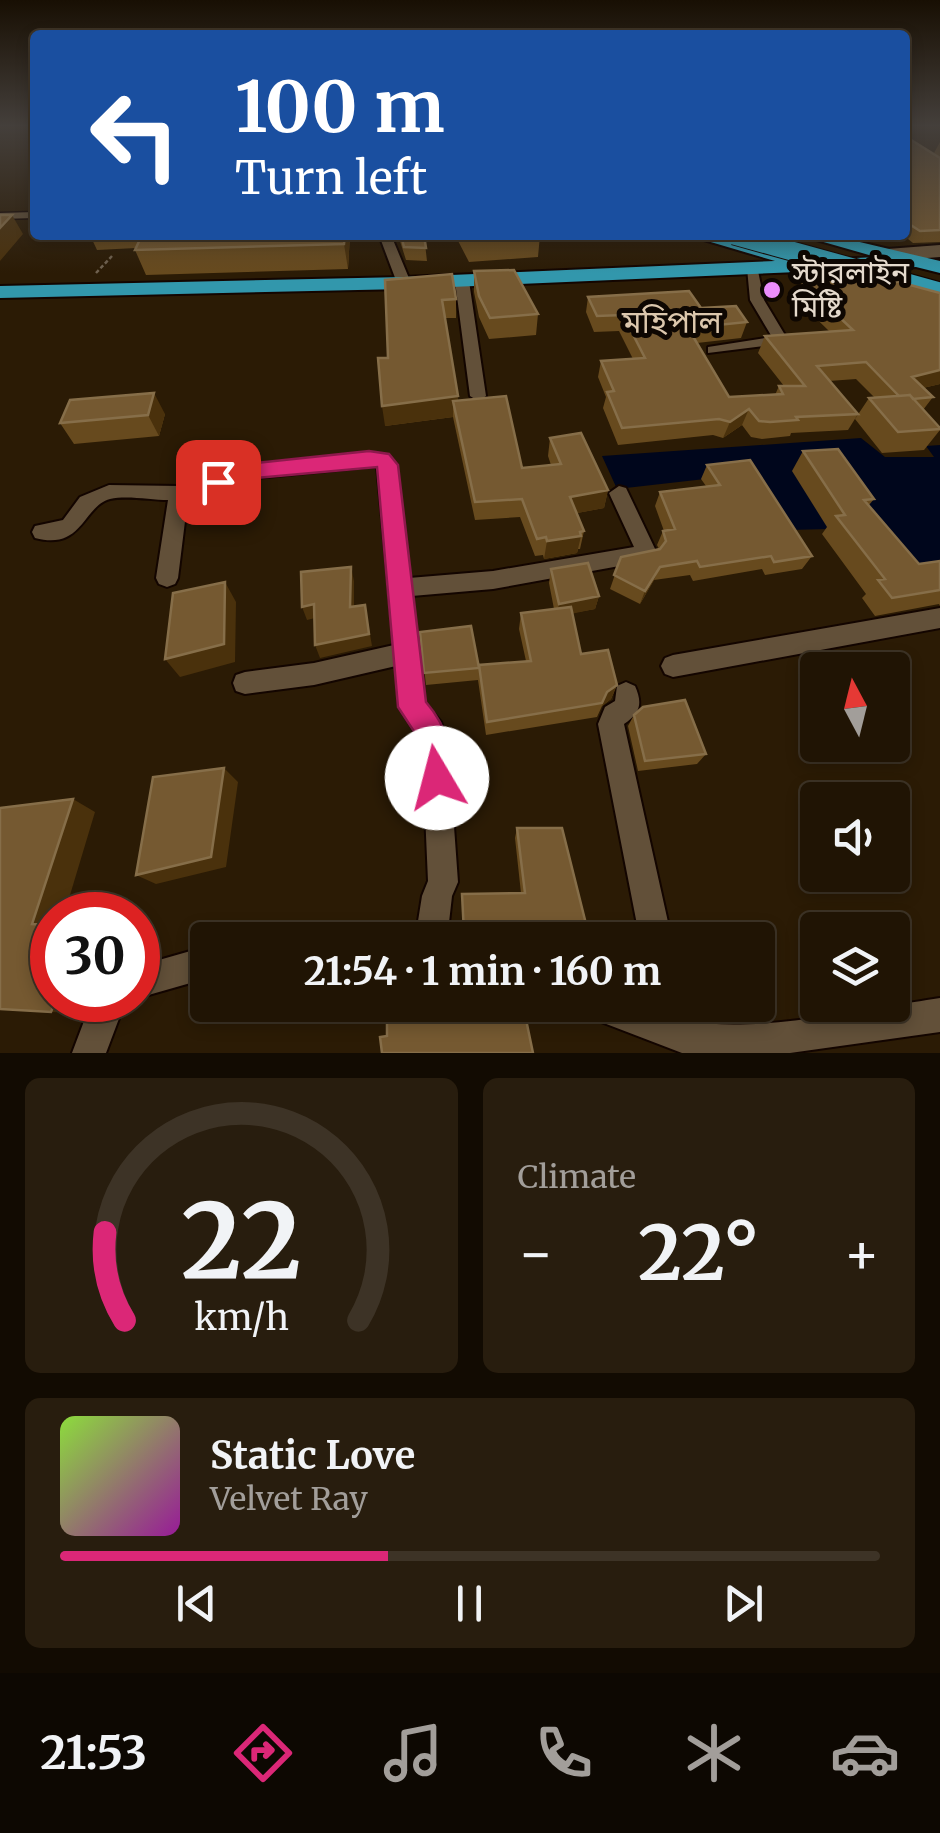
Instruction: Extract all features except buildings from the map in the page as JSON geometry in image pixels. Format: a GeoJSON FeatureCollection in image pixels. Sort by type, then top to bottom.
{"type":"FeatureCollection","features":[{"type":"Feature","properties":{"kind":"highway"},"geometry":{"type":"LineString","coordinates":[[716,240],[940,302]]}},
{"type":"Feature","properties":{"kind":"highway"},"geometry":{"type":"LineString","coordinates":[[752,240],[940,292]]}},
{"type":"Feature","properties":{"kind":"highway"},"geometry":{"type":"LineString","coordinates":[[795,240],[940,280]]}},
{"type":"Feature","properties":{"kind":"highway"},"geometry":{"type":"LineString","coordinates":[[829,240],[930,260],[940,267]]}},
{"type":"Feature","properties":{"kind":"highway"},"geometry":{"type":"LineString","coordinates":[[0,292],[888,254]]}},
{"type":"Feature","properties":{"kind":"highway"},"geometry":{"type":"LineString","coordinates":[[0,279],[403,277],[462,281],[827,268],[930,260]]}},
{"type":"Feature","properties":{"kind":"main road"},"geometry":{"type":"LineString","coordinates":[[888,254],[940,251]]}},
{"type":"Feature","properties":{"kind":"street"},"geometry":{"type":"LineString","coordinates":[[388,240],[403,277]]}},
{"type":"Feature","properties":{"kind":"street"},"geometry":{"type":"LineString","coordinates":[[713,350],[781,340],[757,300],[752,271]]}},
{"type":"Feature","properties":{"kind":"street"},"geometry":{"type":"LineString","coordinates":[[462,281],[478,396]]}},
{"type":"Feature","properties":{"kind":"street"},"geometry":{"type":"LineString","coordinates":[[42,532],[68,528],[78,522],[87,502],[109,492],[180,492],[256,470],[382,460],[389,477],[412,707],[432,730],[436,744],[443,882],[433,922]]}},
{"type":"Feature","properties":{"kind":"street"},"geometry":{"type":"LineString","coordinates":[[167,578],[180,492]]}},
{"type":"Feature","properties":{"kind":"street"},"geometry":{"type":"LineString","coordinates":[[400,588],[493,580],[647,553],[619,494]]}},
{"type":"Feature","properties":{"kind":"street"},"geometry":{"type":"LineString","coordinates":[[673,666],[940,618]]}},
{"type":"Feature","properties":{"kind":"street"},"geometry":{"type":"LineString","coordinates":[[245,683],[314,674],[406,652]]}},
{"type":"Feature","properties":{"kind":"street"},"geometry":{"type":"LineString","coordinates":[[626,694],[628,707],[614,716],[611,724],[652,922]]}},
{"type":"Feature","properties":{"kind":"street"},"geometry":{"type":"LineString","coordinates":[[160,976],[190,967]]}},
{"type":"Feature","properties":{"kind":"street"},"geometry":{"type":"LineString","coordinates":[[676,1022],[695,1042],[787,1044],[940,1015]]}},
{"type":"Feature","properties":{"kind":"street"},"geometry":{"type":"LineString","coordinates":[[90,1053],[101,1022]]}},
{"type":"Feature","properties":{"kind":"lane"},"geometry":{"type":"LineString","coordinates":[[0,216],[30,215]]}},
{"type":"Feature","properties":{"kind":"lane"},"geometry":{"type":"LineString","coordinates":[[0,228],[12,216]]}},
{"type":"Feature","properties":{"kind":"water"},"geometry":{"type":"Polygon","coordinates":[[[861,438],[885,457],[934,457],[926,446],[940,445],[940,565],[902,570],[872,528],[789,530],[749,474],[617,489],[602,456],[861,438]]]}},
{"type":"Feature","properties":{"kind":"place","name":"স্টারলাইন মিষ্টি"},"geometry":{"type":"Point","coordinates":[772,290]}},
{"type":"Feature","properties":{"kind":"district","name":"মহিপাল"},"geometry":{"type":"Point","coordinates":[672,322]}},
{"type":"Feature","properties":{"kind":"route"},"geometry":{"type":"LineString","coordinates":[[218,482],[256,470],[369,458],[387,465],[412,707],[432,730],[437,778]]}}]}
